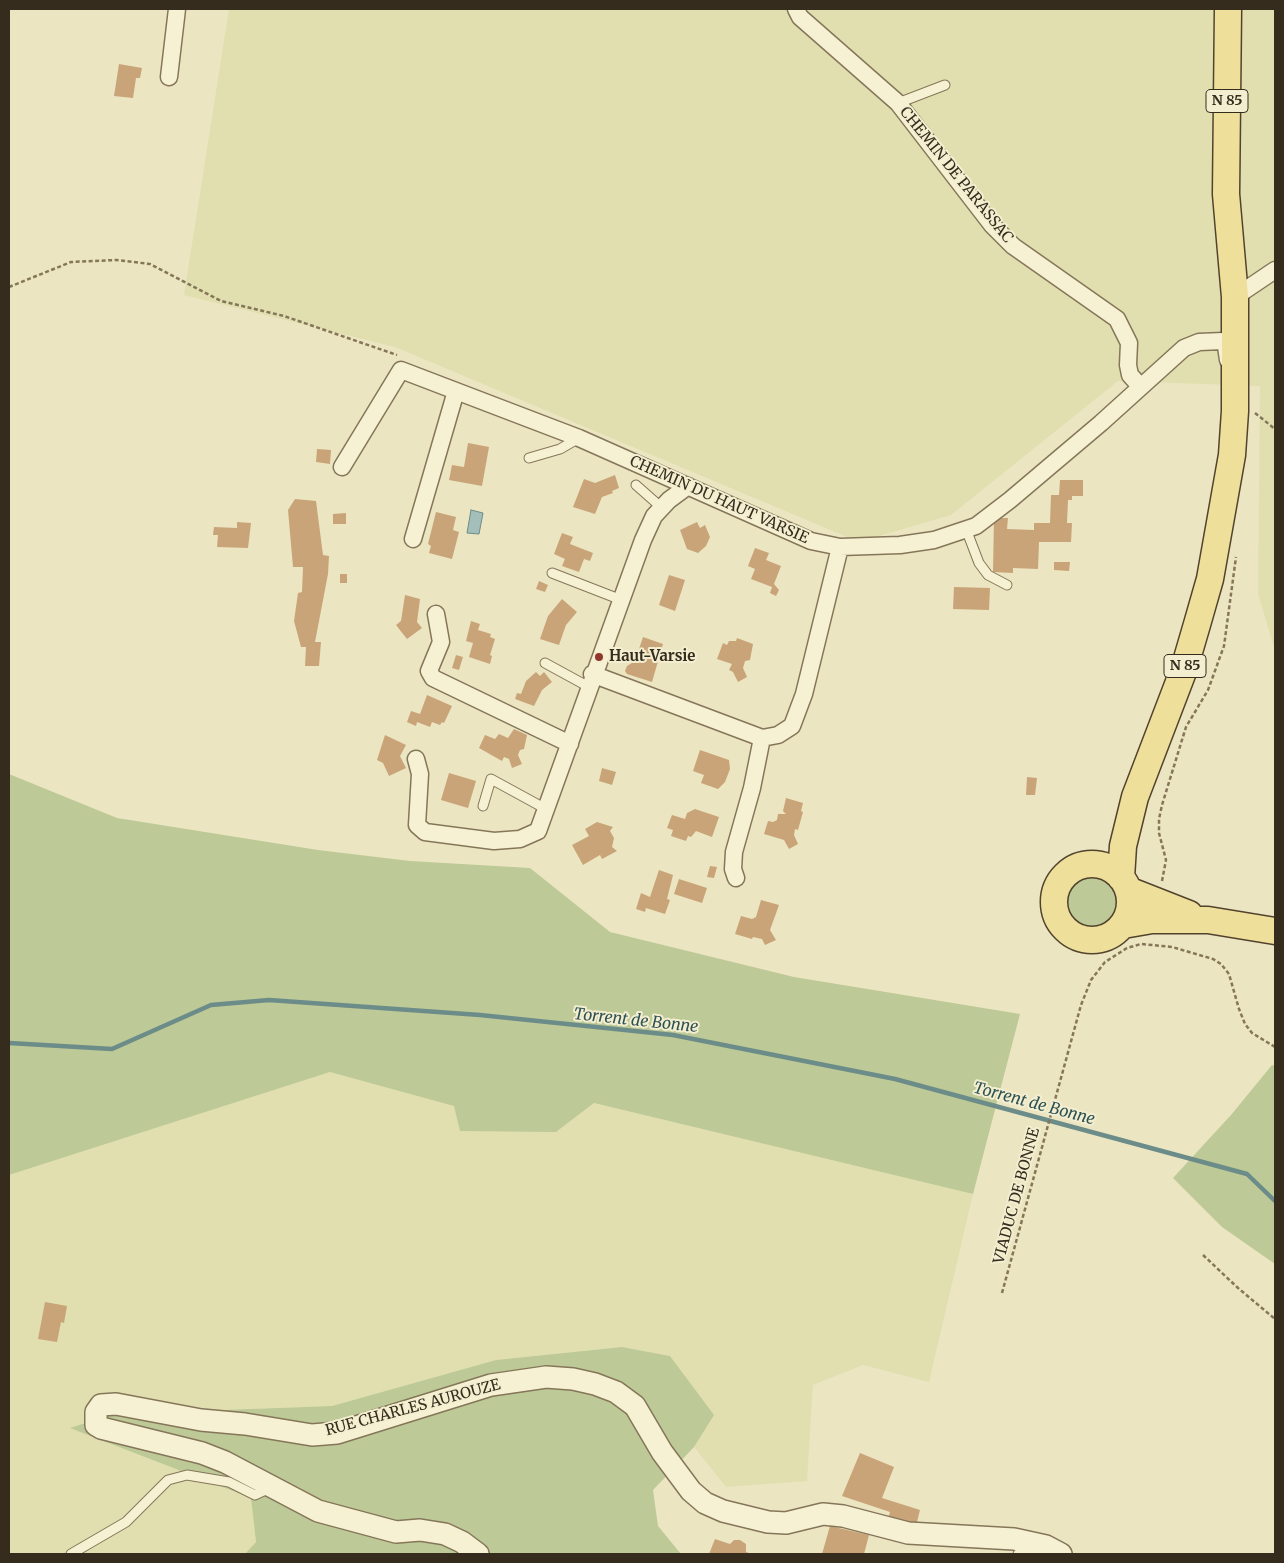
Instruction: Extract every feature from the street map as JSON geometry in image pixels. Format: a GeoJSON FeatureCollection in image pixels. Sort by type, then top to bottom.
{"type":"FeatureCollection","features":[{"type":"Feature","properties":{"kind":"main road","name":"N 85"},"geometry":{"type":"LineString","coordinates":[[1218,529],[1217,340],[1219,269],[1226,194],[1228,9]]}},
{"type":"Feature","properties":{"kind":"main road","name":"N 85"},"geometry":{"type":"LineString","coordinates":[[1125,884],[1123,846],[1135,798],[1186,661],[1210,579],[1232,455],[1243,411],[1226,194]]}},
{"type":"Feature","properties":{"kind":"main road","name":"N 85"},"geometry":{"type":"LineString","coordinates":[[1089,864],[1135,798]]}},
{"type":"Feature","properties":{"kind":"main road"},"geometry":{"type":"LineString","coordinates":[[1125,884],[1130,902],[1128,914],[1123,924],[1107,937],[1086,939],[1066,929],[1058,919],[1055,901],[1059,883],[1077,867],[1089,864],[1107,867],[1125,884],[1208,920]]}},
{"type":"Feature","properties":{"kind":"main road"},"geometry":{"type":"LineString","coordinates":[[1123,924],[1152,920],[1208,920],[1275,931]]}},
{"type":"Feature","properties":{"kind":"street"},"geometry":{"type":"LineString","coordinates":[[169,77],[177,9]]}},
{"type":"Feature","properties":{"kind":"street","name":"CHEMIN DE PARASSAC"},"geometry":{"type":"LineString","coordinates":[[796,9],[800,17],[898,103],[992,225],[1013,246],[1117,319],[1128,344],[1130,375],[1140,386]]}},
{"type":"Feature","properties":{"kind":"street"},"geometry":{"type":"LineString","coordinates":[[1235,297],[1275,270]]}},
{"type":"Feature","properties":{"kind":"street"},"geometry":{"type":"LineString","coordinates":[[1217,340],[1222,341],[1226,346],[1243,411]]}},
{"type":"Feature","properties":{"kind":"street","name":"CHEMIN DU HAUT VARSIE"},"geometry":{"type":"LineString","coordinates":[[401,370],[579,438],[811,541],[840,547],[900,546],[934,540],[976,526],[1010,500],[1101,423],[1184,348],[1199,342],[1217,340]]}},
{"type":"Feature","properties":{"kind":"street"},"geometry":{"type":"LineString","coordinates":[[342,467],[401,370]]}},
{"type":"Feature","properties":{"kind":"street"},"geometry":{"type":"LineString","coordinates":[[413,539],[456,391]]}},
{"type":"Feature","properties":{"kind":"street"},"geometry":{"type":"LineString","coordinates":[[416,759],[420,774],[417,825],[425,832],[494,841],[520,839],[538,831],[570,744],[590,681],[642,540],[654,516],[688,486]]}},
{"type":"Feature","properties":{"kind":"street"},"geometry":{"type":"LineString","coordinates":[[590,681],[762,738],[778,735],[792,726],[804,694],[840,547]]}},
{"type":"Feature","properties":{"kind":"street"},"geometry":{"type":"LineString","coordinates":[[436,614],[441,642],[429,671],[433,678],[570,744]]}},
{"type":"Feature","properties":{"kind":"street"},"geometry":{"type":"LineString","coordinates":[[736,878],[732,869],[734,852],[752,788],[762,738]]}},
{"type":"Feature","properties":{"kind":"street","name":"RUE CHARLES AUROUZE"},"geometry":{"type":"LineString","coordinates":[[478,1554],[462,1542],[445,1534],[420,1530],[396,1532],[318,1511],[225,1462],[202,1452],[101,1428],[96,1425],[96,1412],[101,1405],[116,1404],[201,1420],[245,1424],[312,1435],[337,1432],[491,1385],[546,1377],[572,1379],[596,1384],[616,1392],[635,1406],[662,1452],[691,1491],[705,1503],[723,1511],[768,1522],[786,1523],[823,1514],[843,1516],[908,1533],[1014,1539],[1054,1550]]}},
{"type":"Feature","properties":{"kind":"lane"},"geometry":{"type":"LineString","coordinates":[[898,103],[945,85]]}},
{"type":"Feature","properties":{"kind":"lane"},"geometry":{"type":"LineString","coordinates":[[530,458],[560,449],[579,438]]}},
{"type":"Feature","properties":{"kind":"lane"},"geometry":{"type":"LineString","coordinates":[[636,485],[662,508]]}},
{"type":"Feature","properties":{"kind":"lane"},"geometry":{"type":"LineString","coordinates":[[966,529],[979,563],[988,575],[1007,585]]}},
{"type":"Feature","properties":{"kind":"lane"},"geometry":{"type":"LineString","coordinates":[[552,573],[620,599]]}},
{"type":"Feature","properties":{"kind":"lane"},"geometry":{"type":"LineString","coordinates":[[545,663],[590,681]]}},
{"type":"Feature","properties":{"kind":"lane"},"geometry":{"type":"LineString","coordinates":[[483,806],[491,779],[546,810]]}},
{"type":"Feature","properties":{"kind":"lane"},"geometry":{"type":"LineString","coordinates":[[71,1554],[126,1522],[168,1480],[187,1474],[230,1482],[255,1495],[272,1487]]}},
{"type":"Feature","properties":{"kind":"lane"},"geometry":{"type":"LineString","coordinates":[[1018,1554],[1033,1554],[1054,1550]]}},
{"type":"Feature","properties":{"kind":"path"},"geometry":{"type":"LineString","coordinates":[[9,287],[71,262],[116,260],[150,264],[221,301],[284,316],[399,356],[401,370]]}},
{"type":"Feature","properties":{"kind":"path"},"geometry":{"type":"LineString","coordinates":[[1243,411],[1275,429]]}},
{"type":"Feature","properties":{"kind":"path","name":"VIADUC DE BONNE"},"geometry":{"type":"LineString","coordinates":[[1002,1293],[1077,1019],[1090,980],[1106,962],[1127,948],[1142,944],[1161,945],[1194,952],[1221,964],[1229,974],[1238,1009],[1245,1024],[1252,1033],[1275,1047]]}},
{"type":"Feature","properties":{"kind":"path"},"geometry":{"type":"LineString","coordinates":[[1203,1255],[1275,1319]]}},
{"type":"Feature","properties":{"kind":"shaded area"},"geometry":{"type":"Polygon","coordinates":[[[229,9],[1275,9],[1275,650],[1258,594],[1260,386],[1118,381],[951,515],[859,542],[395,347],[184,295],[229,9]]]}},
{"type":"Feature","properties":{"kind":"shaded area"},"geometry":{"type":"Polygon","coordinates":[[[330,1072],[556,1132],[594,1103],[973,1194],[929,1382],[863,1365],[813,1385],[807,1481],[726,1487],[694,1447],[713,1415],[670,1356],[622,1347],[496,1360],[332,1406],[113,1414],[71,1428],[251,1498],[256,1542],[245,1554],[9,1554],[9,1175],[330,1072]]]}},
{"type":"Feature","properties":{"kind":"green space"},"geometry":{"type":"Polygon","coordinates":[[[9,774],[117,818],[318,850],[410,861],[530,868],[610,932],[794,977],[1020,1014],[973,1194],[594,1103],[556,1132],[460,1131],[454,1106],[330,1072],[9,1175],[9,774]]]}},
{"type":"Feature","properties":{"kind":"green space"},"geometry":{"type":"Polygon","coordinates":[[[1087,876],[1097,876],[1110,883],[1117,896],[1117,906],[1110,919],[1097,926],[1087,926],[1078,922],[1071,915],[1067,906],[1067,896],[1071,887],[1078,880],[1087,876]]]}},
{"type":"Feature","properties":{"kind":"green space"},"geometry":{"type":"Polygon","coordinates":[[[1272,1065],[1275,1066],[1275,1264],[1222,1227],[1173,1178],[1231,1115],[1272,1065]]]}},
{"type":"Feature","properties":{"kind":"green space"},"geometry":{"type":"Polygon","coordinates":[[[622,1347],[670,1356],[714,1415],[694,1447],[653,1490],[658,1526],[681,1554],[245,1554],[256,1542],[251,1498],[70,1428],[113,1414],[332,1406],[496,1360],[622,1347]]]}},
{"type":"Feature","properties":{"kind":"water"},"geometry":{"type":"Polygon","coordinates":[[[471,510],[483,513],[479,534],[467,533],[471,510]]]}},
{"type":"Feature","properties":{"kind":"building"},"geometry":{"type":"Polygon","coordinates":[[[119,64],[142,68],[140,78],[136,78],[133,98],[114,96],[119,64]]]}},
{"type":"Feature","properties":{"kind":"building"},"geometry":{"type":"Polygon","coordinates":[[[468,443],[489,447],[482,486],[449,480],[452,465],[464,467],[468,443]]]}},
{"type":"Feature","properties":{"kind":"building"},"geometry":{"type":"Polygon","coordinates":[[[317,449],[331,450],[330,464],[316,462],[317,449]]]}},
{"type":"Feature","properties":{"kind":"building"},"geometry":{"type":"Polygon","coordinates":[[[615,475],[619,488],[612,491],[613,493],[602,497],[595,514],[573,507],[584,479],[595,483],[615,475]]]}},
{"type":"Feature","properties":{"kind":"building"},"geometry":{"type":"Polygon","coordinates":[[[1060,480],[1083,480],[1083,496],[1072,496],[1072,500],[1068,500],[1067,523],[1072,523],[1071,542],[1039,542],[1038,569],[1013,568],[1013,573],[993,572],[994,518],[1008,518],[1007,529],[1034,530],[1034,523],[1050,523],[1051,495],[1059,495],[1060,480]]]}},
{"type":"Feature","properties":{"kind":"building"},"geometry":{"type":"Polygon","coordinates":[[[295,499],[316,501],[323,555],[329,556],[328,574],[315,642],[321,642],[319,666],[305,666],[306,647],[301,647],[294,621],[298,593],[302,592],[303,567],[293,567],[288,510],[295,499]]]}},
{"type":"Feature","properties":{"kind":"building"},"geometry":{"type":"Polygon","coordinates":[[[436,512],[456,517],[453,530],[459,532],[452,559],[429,553],[431,546],[428,544],[436,512]]]}},
{"type":"Feature","properties":{"kind":"building"},"geometry":{"type":"Polygon","coordinates":[[[346,513],[346,524],[333,524],[333,514],[346,513]]]}},
{"type":"Feature","properties":{"kind":"building"},"geometry":{"type":"Polygon","coordinates":[[[237,522],[251,523],[248,548],[217,547],[218,535],[213,535],[214,527],[237,528],[237,522]]]}},
{"type":"Feature","properties":{"kind":"building"},"geometry":{"type":"Polygon","coordinates":[[[697,522],[700,528],[705,525],[710,537],[706,546],[698,553],[687,549],[680,530],[697,522]]]}},
{"type":"Feature","properties":{"kind":"building"},"geometry":{"type":"Polygon","coordinates":[[[562,533],[573,537],[570,544],[593,553],[590,561],[584,559],[579,572],[562,566],[565,559],[554,554],[562,533]]]}},
{"type":"Feature","properties":{"kind":"building"},"geometry":{"type":"Polygon","coordinates":[[[755,548],[769,553],[766,560],[781,566],[774,584],[779,590],[776,596],[770,593],[772,587],[751,579],[755,569],[748,566],[755,548]]]}},
{"type":"Feature","properties":{"kind":"building"},"geometry":{"type":"Polygon","coordinates":[[[1054,562],[1070,562],[1069,571],[1054,570],[1054,562]]]}},
{"type":"Feature","properties":{"kind":"building"},"geometry":{"type":"Polygon","coordinates":[[[340,574],[347,574],[347,583],[340,583],[340,574]]]}},
{"type":"Feature","properties":{"kind":"building"},"geometry":{"type":"Polygon","coordinates":[[[669,575],[685,580],[675,611],[659,605],[669,575]]]}},
{"type":"Feature","properties":{"kind":"building"},"geometry":{"type":"Polygon","coordinates":[[[539,581],[548,585],[545,592],[536,589],[539,581]]]}},
{"type":"Feature","properties":{"kind":"building"},"geometry":{"type":"Polygon","coordinates":[[[954,587],[990,588],[989,610],[953,609],[954,587]]]}},
{"type":"Feature","properties":{"kind":"building"},"geometry":{"type":"Polygon","coordinates":[[[405,595],[420,599],[417,622],[422,628],[407,639],[396,625],[401,621],[405,595]]]}},
{"type":"Feature","properties":{"kind":"building"},"geometry":{"type":"Polygon","coordinates":[[[562,599],[577,612],[566,625],[559,645],[540,639],[548,616],[562,599]]]}},
{"type":"Feature","properties":{"kind":"building"},"geometry":{"type":"Polygon","coordinates":[[[471,621],[480,624],[478,630],[491,634],[490,637],[495,639],[490,655],[492,656],[490,664],[469,657],[473,643],[466,641],[471,621]]]}},
{"type":"Feature","properties":{"kind":"building"},"geometry":{"type":"Polygon","coordinates":[[[643,637],[663,644],[652,682],[627,674],[625,671],[627,666],[635,661],[643,637]]]}},
{"type":"Feature","properties":{"kind":"building"},"geometry":{"type":"Polygon","coordinates":[[[737,638],[753,644],[750,660],[745,661],[743,668],[747,677],[738,682],[733,672],[729,670],[732,664],[717,659],[723,643],[727,645],[729,641],[736,641],[737,638]]]}},
{"type":"Feature","properties":{"kind":"building"},"geometry":{"type":"Polygon","coordinates":[[[456,655],[463,657],[459,670],[452,668],[456,655]]]}},
{"type":"Feature","properties":{"kind":"building"},"geometry":{"type":"Polygon","coordinates":[[[536,672],[540,676],[544,672],[552,682],[542,690],[534,706],[515,699],[517,693],[521,694],[526,681],[536,672]]]}},
{"type":"Feature","properties":{"kind":"building"},"geometry":{"type":"Polygon","coordinates":[[[427,695],[452,706],[444,723],[442,722],[440,725],[432,722],[430,727],[417,722],[416,726],[407,722],[411,711],[420,714],[427,695]]]}},
{"type":"Feature","properties":{"kind":"building"},"geometry":{"type":"Polygon","coordinates":[[[514,729],[527,735],[524,749],[520,750],[518,755],[522,764],[512,768],[509,759],[504,757],[502,761],[479,748],[485,735],[495,739],[499,734],[508,738],[514,729]]]}},
{"type":"Feature","properties":{"kind":"building"},"geometry":{"type":"Polygon","coordinates":[[[385,735],[406,745],[400,756],[406,768],[389,776],[383,763],[377,760],[385,735]]]}},
{"type":"Feature","properties":{"kind":"building"},"geometry":{"type":"Polygon","coordinates":[[[700,750],[729,760],[730,769],[725,782],[718,789],[701,783],[704,775],[693,771],[700,750]]]}},
{"type":"Feature","properties":{"kind":"building"},"geometry":{"type":"Polygon","coordinates":[[[602,768],[616,772],[612,785],[599,781],[602,768]]]}},
{"type":"Feature","properties":{"kind":"building"},"geometry":{"type":"Polygon","coordinates":[[[449,773],[476,781],[468,808],[441,800],[449,773]]]}},
{"type":"Feature","properties":{"kind":"building"},"geometry":{"type":"Polygon","coordinates":[[[1027,777],[1037,778],[1035,795],[1026,795],[1027,777]]]}},
{"type":"Feature","properties":{"kind":"building"},"geometry":{"type":"Polygon","coordinates":[[[786,798],[803,803],[801,811],[803,812],[798,830],[795,829],[794,835],[798,844],[789,849],[784,840],[764,834],[768,821],[773,822],[777,820],[778,814],[786,814],[783,811],[786,798]]]}},
{"type":"Feature","properties":{"kind":"building"},"geometry":{"type":"Polygon","coordinates":[[[695,809],[719,817],[712,837],[696,831],[691,837],[688,836],[686,841],[671,836],[673,830],[667,828],[672,815],[685,819],[687,813],[695,809]]]}},
{"type":"Feature","properties":{"kind":"building"},"geometry":{"type":"Polygon","coordinates":[[[597,822],[613,827],[610,831],[614,838],[612,847],[617,851],[602,859],[600,855],[583,865],[572,845],[589,836],[585,829],[597,822]]]}},
{"type":"Feature","properties":{"kind":"building"},"geometry":{"type":"Polygon","coordinates":[[[710,866],[717,867],[714,878],[707,877],[710,866]]]}},
{"type":"Feature","properties":{"kind":"building"},"geometry":{"type":"Polygon","coordinates":[[[659,870],[673,875],[667,899],[670,900],[665,914],[646,908],[645,912],[636,909],[641,893],[650,897],[659,870]]]}},
{"type":"Feature","properties":{"kind":"building"},"geometry":{"type":"Polygon","coordinates":[[[679,879],[707,888],[702,903],[674,894],[679,879]]]}},
{"type":"Feature","properties":{"kind":"building"},"geometry":{"type":"Polygon","coordinates":[[[761,900],[779,905],[770,930],[776,940],[765,945],[762,939],[753,937],[752,939],[735,934],[741,916],[752,919],[756,917],[761,900]]]}},
{"type":"Feature","properties":{"kind":"building"},"geometry":{"type":"Polygon","coordinates":[[[45,1302],[67,1306],[64,1323],[61,1322],[57,1342],[38,1339],[45,1302]]]}},
{"type":"Feature","properties":{"kind":"building"},"geometry":{"type":"Polygon","coordinates":[[[860,1453],[894,1467],[882,1498],[920,1510],[916,1526],[887,1522],[890,1512],[842,1496],[860,1453]]]}},
{"type":"Feature","properties":{"kind":"building"},"geometry":{"type":"Polygon","coordinates":[[[830,1526],[869,1535],[864,1554],[822,1554],[830,1526]]]}},
{"type":"Feature","properties":{"kind":"building"},"geometry":{"type":"Polygon","coordinates":[[[715,1539],[730,1544],[734,1540],[740,1540],[746,1544],[746,1552],[752,1554],[709,1554],[715,1539]]]}},
{"type":"Feature","properties":{"kind":"waterway","name":"Torrent de Bonne"},"geometry":{"type":"LineString","coordinates":[[9,1043],[112,1049],[211,1005],[269,1000],[480,1015],[673,1035],[895,1079],[1247,1174],[1275,1201]]}},
{"type":"Feature","properties":{"kind":"place","name":"Haut-Varsie"},"geometry":{"type":"Point","coordinates":[599,657]}}]}
